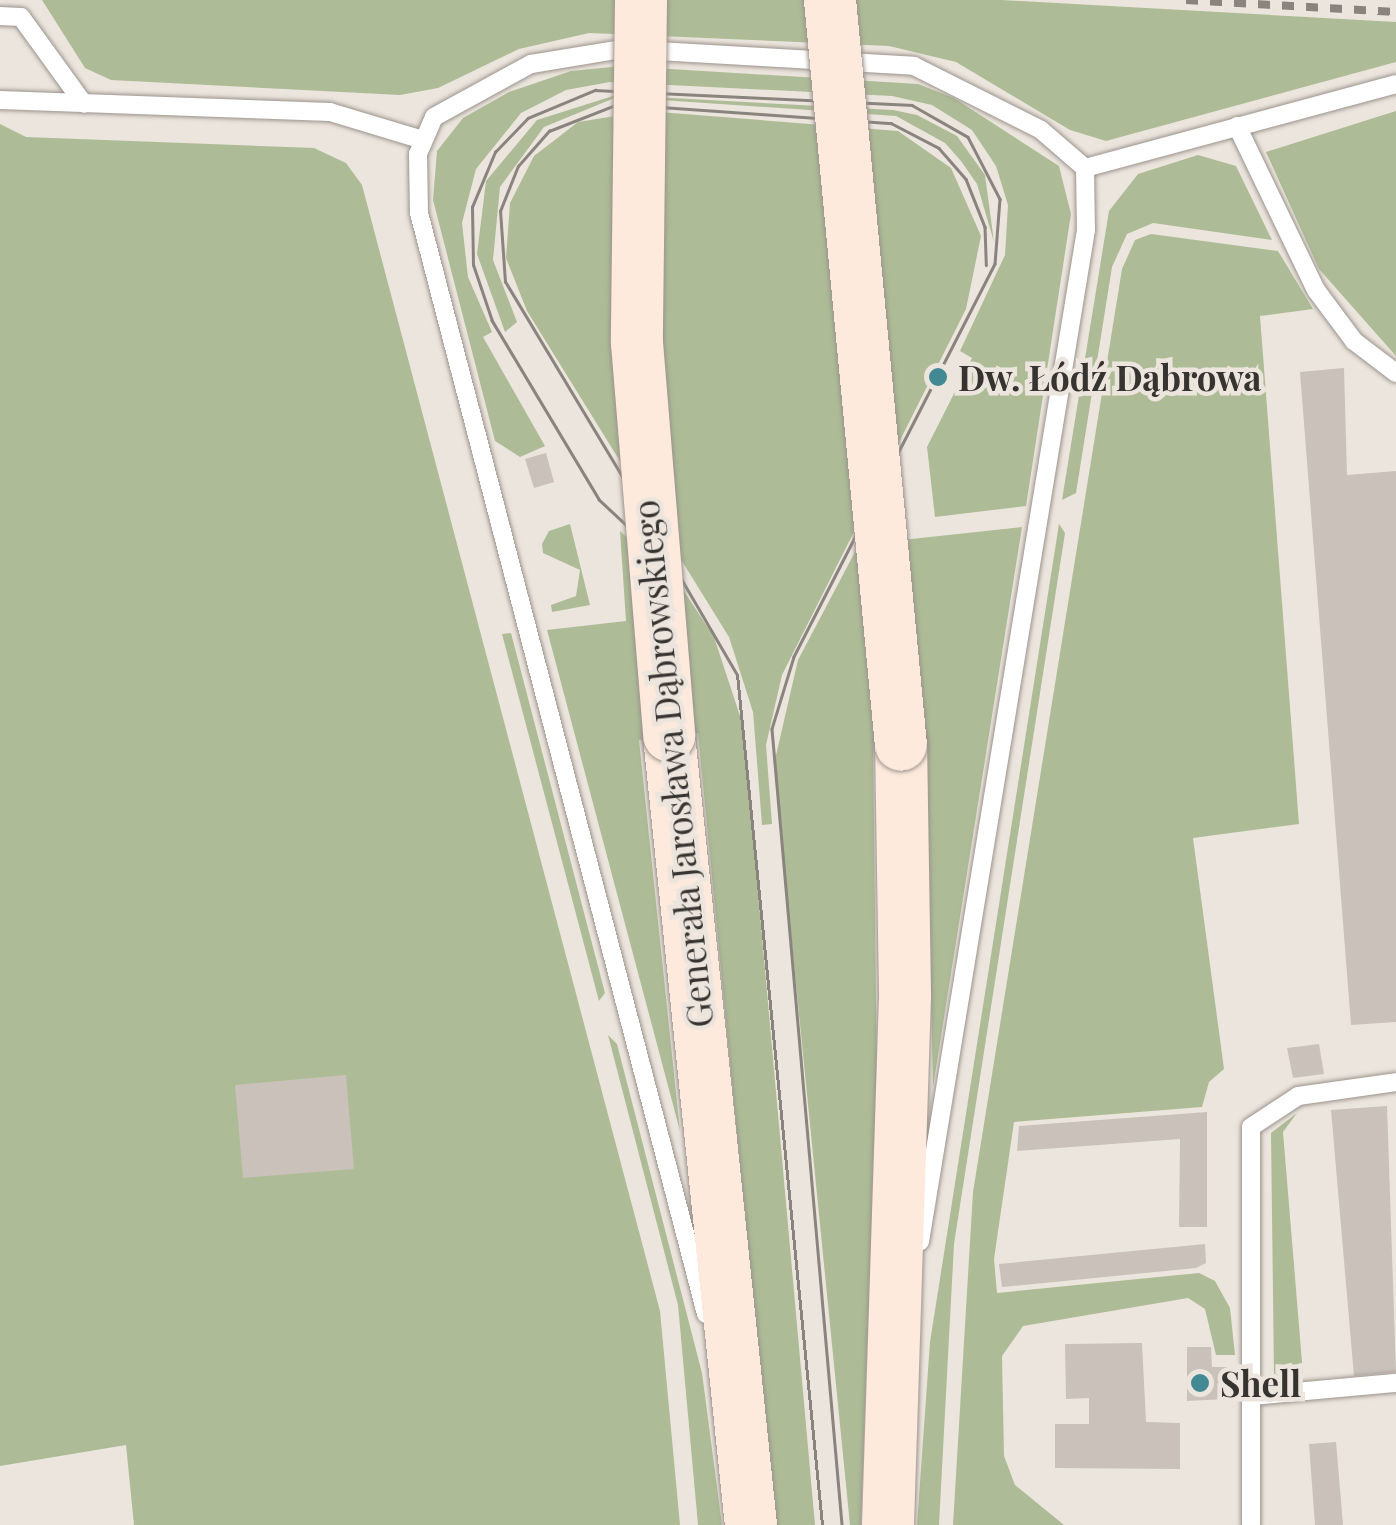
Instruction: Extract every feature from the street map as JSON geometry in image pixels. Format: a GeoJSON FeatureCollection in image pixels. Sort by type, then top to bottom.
{"type":"FeatureCollection","features":[{"type":"Feature","properties":{"kind":"main road","name":"Generała Jarosława Dąbrowskiego"},"geometry":{"type":"LineString","coordinates":[[642,0],[640,438],[750,1525]]}},
{"type":"Feature","properties":{"kind":"main road"},"geometry":{"type":"LineString","coordinates":[[830,0],[900,744],[906,994],[888,1525]]}},
{"type":"Feature","properties":{"kind":"lane"},"geometry":{"type":"LineString","coordinates":[[0,16],[20,17],[84,104]]}},
{"type":"Feature","properties":{"kind":"lane"},"geometry":{"type":"LineString","coordinates":[[745,1466],[419,213],[420,139],[446,105],[487,82],[554,58],[623,49],[914,66],[1040,130],[1085,168],[1086,230],[1036,553],[946,1112],[894,1364]]}},
{"type":"Feature","properties":{"kind":"lane"},"geometry":{"type":"LineString","coordinates":[[1085,168],[1396,84]]}},
{"type":"Feature","properties":{"kind":"lane"},"geometry":{"type":"LineString","coordinates":[[0,100],[330,112],[420,139]]}},
{"type":"Feature","properties":{"kind":"lane"},"geometry":{"type":"LineString","coordinates":[[1237,126],[1316,290],[1354,341],[1396,373]]}},
{"type":"Feature","properties":{"kind":"lane"},"geometry":{"type":"LineString","coordinates":[[1251,1525],[1251,1127],[1298,1096],[1396,1082]]}},
{"type":"Feature","properties":{"kind":"lane"},"geometry":{"type":"LineString","coordinates":[[1252,1396],[1396,1383]]}},
{"type":"Feature","properties":{"kind":"green space"},"geometry":{"type":"Polygon","coordinates":[[[42,0],[1002,0],[1396,22],[1396,62],[1106,141],[1070,130],[956,62],[889,46],[589,33],[519,49],[438,88],[400,95],[111,80],[85,68],[42,0]]]}},
{"type":"Feature","properties":{"kind":"green space"},"geometry":{"type":"Polygon","coordinates":[[[622,66],[918,84],[954,98],[1059,166],[1071,214],[1026,506],[935,517],[927,447],[972,358],[960,351],[1005,255],[1008,205],[996,166],[972,130],[932,105],[892,96],[610,82],[566,90],[521,113],[476,169],[462,223],[468,277],[492,332],[483,337],[545,446],[520,457],[495,441],[433,200],[437,151],[463,118],[509,92],[571,71],[622,66]]]}},
{"type":"Feature","properties":{"kind":"green space"},"geometry":{"type":"Polygon","coordinates":[[[616,95],[893,110],[917,115],[957,136],[985,175],[994,242],[977,184],[961,161],[945,143],[896,116],[617,97],[544,127],[500,187],[493,260],[517,322],[505,332],[477,254],[486,181],[537,120],[616,95]]]}},
{"type":"Feature","properties":{"kind":"green space"},"geometry":{"type":"Polygon","coordinates":[[[646,111],[898,131],[951,168],[981,236],[966,309],[782,675],[766,745],[772,824],[762,825],[753,712],[729,637],[527,311],[506,258],[510,203],[534,156],[578,122],[646,111]]]}},
{"type":"Feature","properties":{"kind":"green space"},"geometry":{"type":"Polygon","coordinates":[[[1396,111],[1396,356],[1319,269],[1266,152],[1396,111]]]}},
{"type":"Feature","properties":{"kind":"green space"},"geometry":{"type":"Polygon","coordinates":[[[0,124],[26,137],[314,148],[346,163],[362,185],[660,1311],[680,1525],[134,1525],[126,1445],[0,1466],[0,124]]]}},
{"type":"Feature","properties":{"kind":"green space"},"geometry":{"type":"Polygon","coordinates":[[[1198,155],[1236,166],[1272,240],[1153,223],[1127,234],[1112,267],[1076,493],[1062,500],[1109,211],[1138,174],[1198,155]]]}},
{"type":"Feature","properties":{"kind":"green space"},"geometry":{"type":"Polygon","coordinates":[[[1151,234],[1278,251],[1313,309],[1260,316],[1299,824],[1193,838],[1224,1069],[1209,1082],[1202,1107],[1014,1122],[994,1259],[997,1293],[1199,1273],[1215,1281],[1230,1308],[1235,1355],[1216,1355],[1205,1309],[1188,1298],[1023,1326],[1002,1356],[1004,1456],[1015,1485],[1064,1525],[953,1525],[973,1192],[1122,269],[1135,240],[1151,234]]]}},
{"type":"Feature","properties":{"kind":"green space"},"geometry":{"type":"Polygon","coordinates":[[[895,476],[902,540],[1022,527],[933,1087],[926,746],[873,743],[877,1080],[861,1525],[850,1525],[774,764],[798,660],[895,476]]]}},
{"type":"Feature","properties":{"kind":"green space"},"geometry":{"type":"Polygon","coordinates":[[[570,524],[590,605],[552,612],[551,605],[576,596],[580,570],[543,553],[542,544],[549,531],[570,524]]]}},
{"type":"Feature","properties":{"kind":"green space"},"geometry":{"type":"Polygon","coordinates":[[[1059,524],[1065,533],[954,1244],[939,1525],[917,1525],[930,1342],[1059,524]]]}},
{"type":"Feature","properties":{"kind":"green space"},"geometry":{"type":"Polygon","coordinates":[[[620,531],[684,591],[714,637],[743,725],[815,1525],[775,1525],[698,733],[639,740],[680,1131],[547,630],[626,621],[620,531]]]}},
{"type":"Feature","properties":{"kind":"green space"},"geometry":{"type":"Polygon","coordinates":[[[511,633],[605,993],[599,1001],[502,634],[511,633]]]}},
{"type":"Feature","properties":{"kind":"green space"},"geometry":{"type":"Polygon","coordinates":[[[608,1035],[617,1044],[702,1373],[722,1525],[698,1525],[678,1305],[608,1035]]]}},
{"type":"Feature","properties":{"kind":"green space"},"geometry":{"type":"Polygon","coordinates":[[[1297,1113],[1283,1132],[1303,1374],[1274,1376],[1271,1133],[1297,1113]]]}},
{"type":"Feature","properties":{"kind":"building"},"geometry":{"type":"Polygon","coordinates":[[[1344,368],[1347,475],[1396,471],[1396,1022],[1351,1025],[1300,372],[1344,368]]]}},
{"type":"Feature","properties":{"kind":"building"},"geometry":{"type":"Polygon","coordinates":[[[546,453],[554,482],[534,488],[525,459],[546,453]]]}},
{"type":"Feature","properties":{"kind":"building"},"geometry":{"type":"Polygon","coordinates":[[[1319,1044],[1324,1074],[1293,1078],[1287,1048],[1319,1044]]]}},
{"type":"Feature","properties":{"kind":"building"},"geometry":{"type":"Polygon","coordinates":[[[346,1075],[354,1169],[243,1178],[235,1085],[346,1075]]]}},
{"type":"Feature","properties":{"kind":"building"},"geometry":{"type":"Polygon","coordinates":[[[1387,1106],[1396,1372],[1354,1376],[1331,1110],[1387,1106]]]}},
{"type":"Feature","properties":{"kind":"building"},"geometry":{"type":"Polygon","coordinates":[[[1207,1112],[1207,1227],[1179,1227],[1180,1139],[1017,1151],[1019,1126],[1207,1112]]]}},
{"type":"Feature","properties":{"kind":"building"},"geometry":{"type":"Polygon","coordinates":[[[1205,1244],[1206,1263],[1196,1268],[1002,1287],[999,1264],[1205,1244]]]}},
{"type":"Feature","properties":{"kind":"building","name":"Shell"},"geometry":{"type":"Polygon","coordinates":[[[1142,1343],[1146,1422],[1180,1423],[1180,1469],[1055,1468],[1055,1424],[1089,1424],[1089,1398],[1066,1399],[1065,1344],[1142,1343]]]}},
{"type":"Feature","properties":{"kind":"building","name":"Shell"},"geometry":{"type":"Polygon","coordinates":[[[1187,1347],[1211,1347],[1212,1367],[1227,1367],[1227,1399],[1187,1401],[1187,1347]]]}},
{"type":"Feature","properties":{"kind":"building"},"geometry":{"type":"Polygon","coordinates":[[[1336,1442],[1343,1525],[1315,1525],[1309,1444],[1336,1442]]]}},
{"type":"Feature","properties":{"kind":"tram line"},"geometry":{"type":"LineString","coordinates":[[822,1525],[737,675],[678,574],[599,500],[492,321],[473,265],[472,207],[495,152],[528,118],[595,90],[912,105],[968,137],[1000,199],[995,264],[794,657],[772,729],[842,1525]]}},
{"type":"Feature","properties":{"kind":"tram line"},"geometry":{"type":"LineString","coordinates":[[671,558],[505,282],[500,211],[518,166],[549,131],[618,104],[891,123],[939,148],[966,179],[985,227],[986,265]]}},
{"type":"Feature","properties":{"kind":"railway"},"geometry":{"type":"LineString","coordinates":[[1186,0],[1396,12]]}},
{"type":"Feature","properties":{"kind":"place","name":"Dw. Łódź Dąbrowa"},"geometry":{"type":"Point","coordinates":[938,377]}},
{"type":"Feature","properties":{"kind":"place","name":"Shell"},"geometry":{"type":"Point","coordinates":[1200,1383]}}]}
